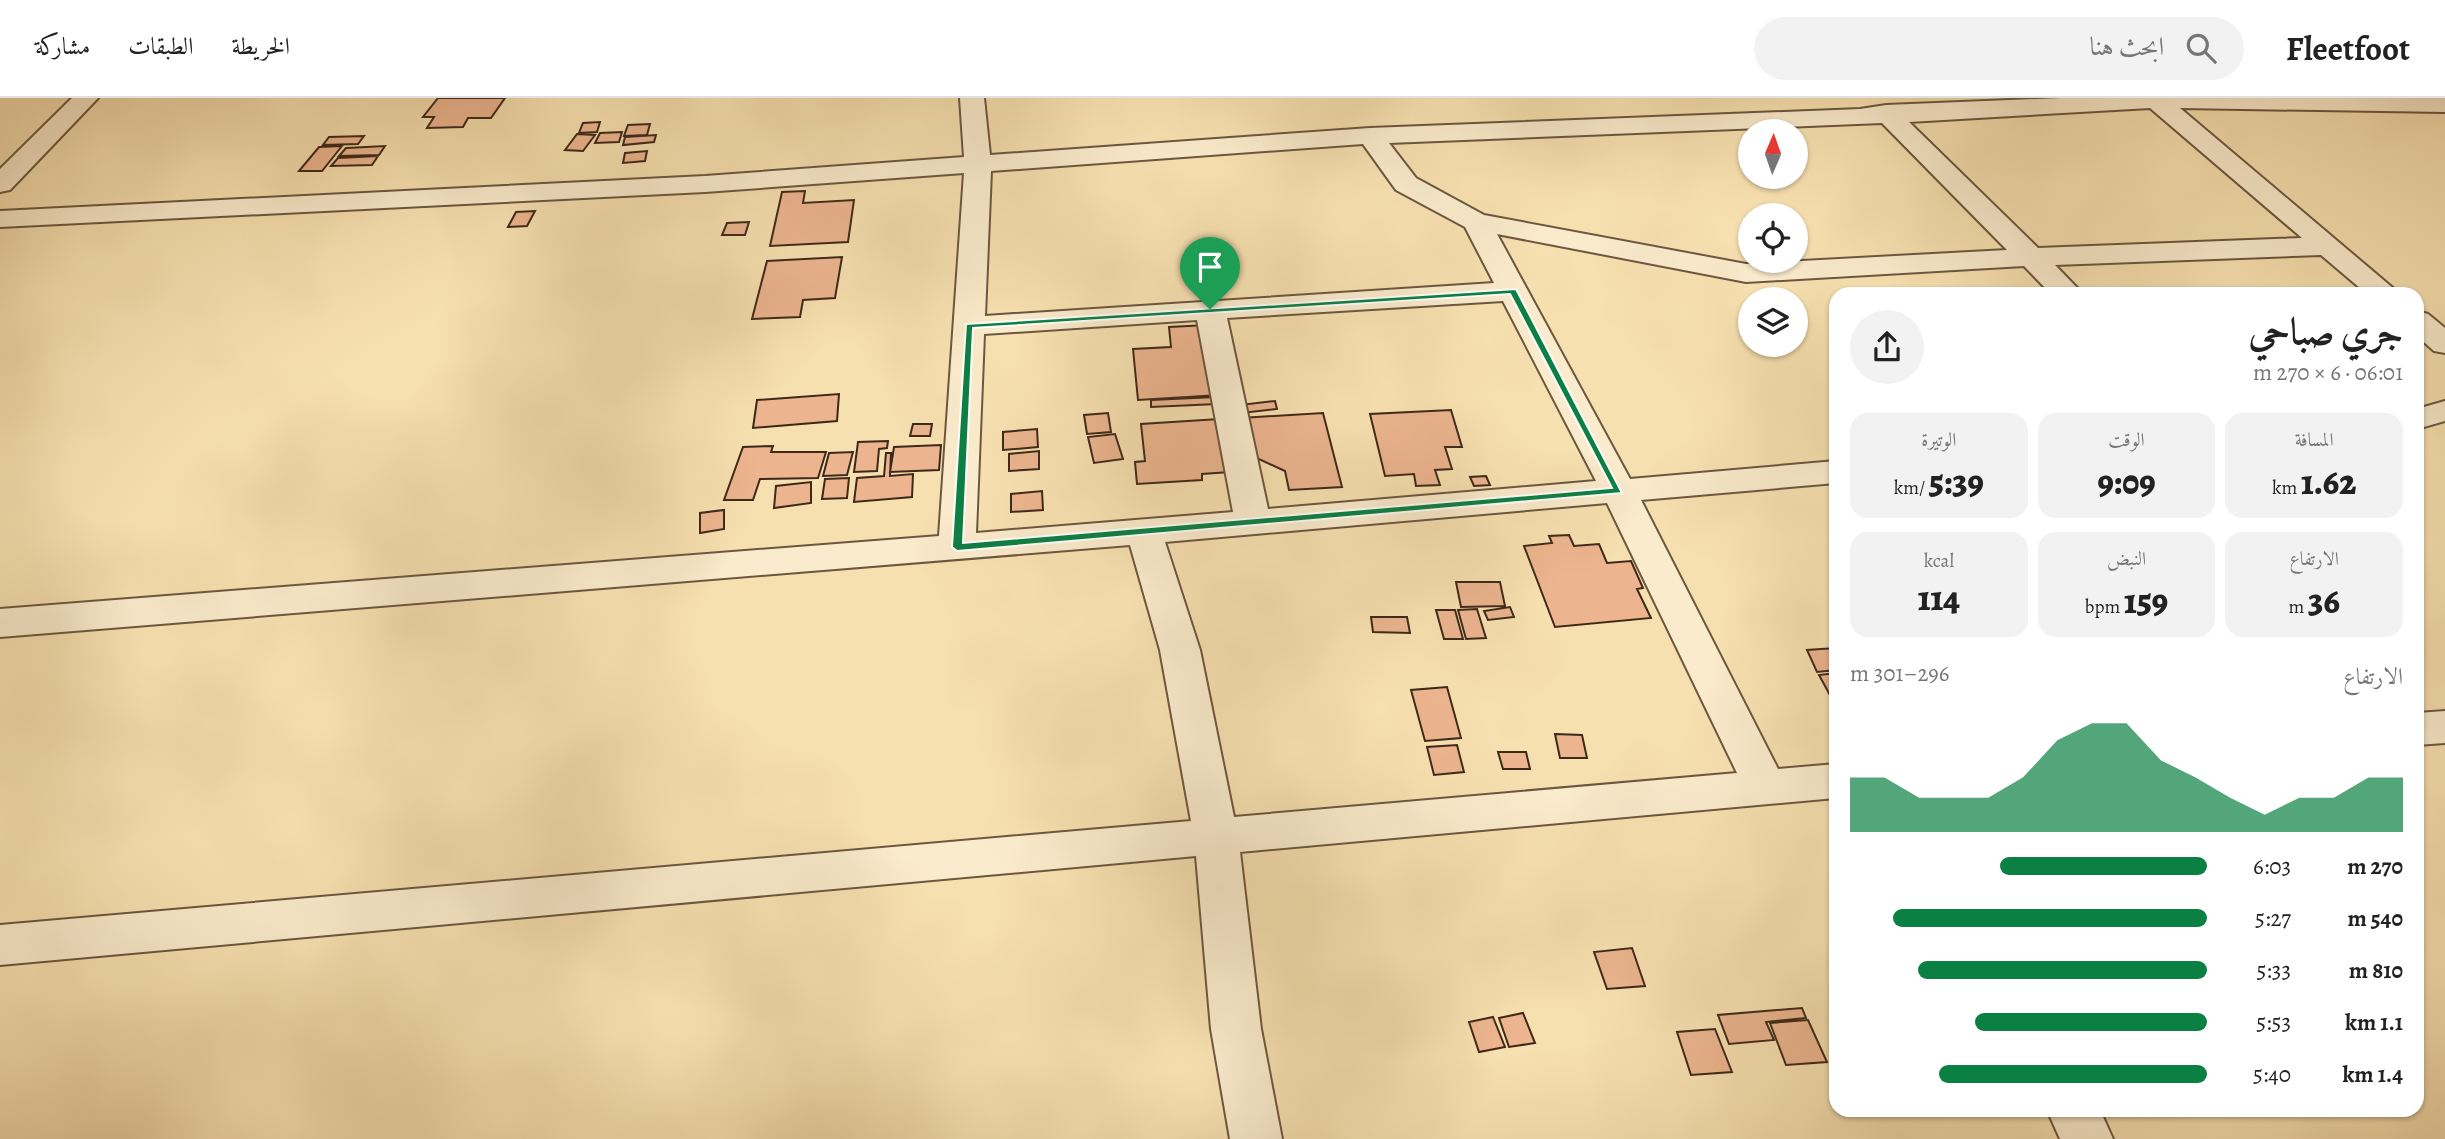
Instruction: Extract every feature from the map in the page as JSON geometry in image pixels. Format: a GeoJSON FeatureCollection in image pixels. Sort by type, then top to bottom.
{"type":"FeatureCollection","features":[{"type":"Feature","properties":{"kind":"street"},"geometry":{"type":"LineString","coordinates":[[0,184],[86,98]]}},
{"type":"Feature","properties":{"kind":"street"},"geometry":{"type":"LineString","coordinates":[[957,547],[978,163],[971,98]]}},
{"type":"Feature","properties":{"kind":"street"},"geometry":{"type":"LineString","coordinates":[[0,219],[705,184],[1370,136],[1544,119],[1886,113],[2155,99],[2445,104]]}},
{"type":"Feature","properties":{"kind":"street"},"geometry":{"type":"LineString","coordinates":[[2155,99],[2377,287]]}},
{"type":"Feature","properties":{"kind":"street"},"geometry":{"type":"LineString","coordinates":[[1886,113],[2061,287]]}},
{"type":"Feature","properties":{"kind":"street"},"geometry":{"type":"LineString","coordinates":[[1370,136],[1406,184],[1476,222],[1746,274],[2031,257],[2328,246]]}},
{"type":"Feature","properties":{"kind":"street"},"geometry":{"type":"LineString","coordinates":[[1476,222],[1619,491],[1765,787]]}},
{"type":"Feature","properties":{"kind":"street"},"geometry":{"type":"LineString","coordinates":[[969,326],[1513,291]]}},
{"type":"Feature","properties":{"kind":"street"},"geometry":{"type":"LineString","coordinates":[[1210,309],[1252,522]]}},
{"type":"Feature","properties":{"kind":"street"},"geometry":{"type":"LineString","coordinates":[[2424,326],[2445,344]]}},
{"type":"Feature","properties":{"kind":"street"},"geometry":{"type":"LineString","coordinates":[[2424,417],[2445,411]]}},
{"type":"Feature","properties":{"kind":"street"},"geometry":{"type":"LineString","coordinates":[[0,623],[1144,532],[1829,473]]}},
{"type":"Feature","properties":{"kind":"street"},"geometry":{"type":"LineString","coordinates":[[1144,532],[1180,650],[1216,837],[1236,1029],[1256,1139]]}},
{"type":"Feature","properties":{"kind":"street"},"geometry":{"type":"LineString","coordinates":[[2424,728],[2445,727]]}},
{"type":"Feature","properties":{"kind":"street"},"geometry":{"type":"LineString","coordinates":[[0,944],[1829,782]]}},
{"type":"Feature","properties":{"kind":"street"},"geometry":{"type":"LineString","coordinates":[[2076,1117],[2087,1139]]}},
{"type":"Feature","properties":{"kind":"building"},"geometry":{"type":"Polygon","coordinates":[[[438,98],[505,98],[491,118],[468,118],[463,127],[427,128],[434,117],[423,117],[438,98]]]}},
{"type":"Feature","properties":{"kind":"building"},"geometry":{"type":"Polygon","coordinates":[[[600,122],[597,132],[579,133],[583,123],[600,122]]]}},
{"type":"Feature","properties":{"kind":"building"},"geometry":{"type":"Polygon","coordinates":[[[650,124],[647,135],[624,136],[628,125],[650,124]]]}},
{"type":"Feature","properties":{"kind":"building"},"geometry":{"type":"Polygon","coordinates":[[[622,132],[619,142],[595,143],[600,133],[622,132]]]}},
{"type":"Feature","properties":{"kind":"building"},"geometry":{"type":"Polygon","coordinates":[[[577,134],[595,135],[583,151],[565,150],[577,134]]]}},
{"type":"Feature","properties":{"kind":"building"},"geometry":{"type":"Polygon","coordinates":[[[656,135],[654,142],[623,145],[625,137],[656,135]]]}},
{"type":"Feature","properties":{"kind":"building"},"geometry":{"type":"Polygon","coordinates":[[[364,136],[358,144],[323,145],[329,137],[364,136]]]}},
{"type":"Feature","properties":{"kind":"building"},"geometry":{"type":"Polygon","coordinates":[[[342,146],[322,171],[299,171],[319,147],[342,146]]]}},
{"type":"Feature","properties":{"kind":"building"},"geometry":{"type":"Polygon","coordinates":[[[385,146],[379,155],[339,156],[346,148],[385,146]]]}},
{"type":"Feature","properties":{"kind":"building"},"geometry":{"type":"Polygon","coordinates":[[[647,151],[645,161],[623,163],[625,153],[647,151]]]}},
{"type":"Feature","properties":{"kind":"building"},"geometry":{"type":"Polygon","coordinates":[[[378,156],[372,165],[331,166],[338,158],[378,156]]]}},
{"type":"Feature","properties":{"kind":"building"},"geometry":{"type":"Polygon","coordinates":[[[805,191],[803,203],[854,200],[848,242],[770,246],[782,192],[805,191]]]}},
{"type":"Feature","properties":{"kind":"building"},"geometry":{"type":"Polygon","coordinates":[[[535,211],[527,226],[508,227],[516,212],[535,211]]]}},
{"type":"Feature","properties":{"kind":"building"},"geometry":{"type":"Polygon","coordinates":[[[749,222],[745,235],[722,235],[727,223],[749,222]]]}},
{"type":"Feature","properties":{"kind":"building"},"geometry":{"type":"Polygon","coordinates":[[[842,257],[835,298],[803,300],[800,317],[752,319],[767,261],[842,257]]]}},
{"type":"Feature","properties":{"kind":"building"},"geometry":{"type":"Polygon","coordinates":[[[1208,325],[1220,395],[1138,400],[1133,349],[1171,347],[1169,327],[1208,325]]]}},
{"type":"Feature","properties":{"kind":"building"},"geometry":{"type":"Polygon","coordinates":[[[839,394],[837,421],[753,428],[757,400],[839,394]]]}},
{"type":"Feature","properties":{"kind":"building"},"geometry":{"type":"Polygon","coordinates":[[[1216,397],[1217,404],[1151,407],[1151,400],[1216,397]]]}},
{"type":"Feature","properties":{"kind":"building"},"geometry":{"type":"Polygon","coordinates":[[[1275,401],[1277,409],[1233,414],[1231,406],[1275,401]]]}},
{"type":"Feature","properties":{"kind":"building"},"geometry":{"type":"Polygon","coordinates":[[[1451,410],[1462,447],[1445,447],[1452,469],[1435,470],[1440,485],[1416,486],[1414,474],[1385,476],[1370,414],[1451,410]]]}},
{"type":"Feature","properties":{"kind":"building"},"geometry":{"type":"Polygon","coordinates":[[[1108,413],[1111,432],[1087,434],[1084,415],[1108,413]]]}},
{"type":"Feature","properties":{"kind":"building"},"geometry":{"type":"Polygon","coordinates":[[[1323,413],[1342,487],[1289,490],[1285,471],[1248,454],[1241,418],[1323,413]]]}},
{"type":"Feature","properties":{"kind":"building"},"geometry":{"type":"Polygon","coordinates":[[[1219,419],[1230,472],[1202,474],[1202,480],[1137,484],[1135,462],[1145,461],[1141,424],[1219,419]]]}},
{"type":"Feature","properties":{"kind":"building"},"geometry":{"type":"Polygon","coordinates":[[[913,424],[932,424],[930,436],[910,436],[913,424]]]}},
{"type":"Feature","properties":{"kind":"building"},"geometry":{"type":"Polygon","coordinates":[[[1037,429],[1038,447],[1003,450],[1003,432],[1037,429]]]}},
{"type":"Feature","properties":{"kind":"building"},"geometry":{"type":"Polygon","coordinates":[[[1115,434],[1123,459],[1094,463],[1088,437],[1115,434]]]}},
{"type":"Feature","properties":{"kind":"building"},"geometry":{"type":"Polygon","coordinates":[[[888,441],[887,448],[879,449],[877,471],[854,472],[858,442],[888,441]]]}},
{"type":"Feature","properties":{"kind":"building"},"geometry":{"type":"Polygon","coordinates":[[[941,445],[939,470],[890,472],[894,447],[941,445]]]}},
{"type":"Feature","properties":{"kind":"building"},"geometry":{"type":"Polygon","coordinates":[[[773,446],[771,452],[826,452],[818,478],[760,479],[753,500],[724,500],[743,447],[773,446]]]}},
{"type":"Feature","properties":{"kind":"building"},"geometry":{"type":"Polygon","coordinates":[[[1039,451],[1039,469],[1009,471],[1009,454],[1039,451]]]}},
{"type":"Feature","properties":{"kind":"building"},"geometry":{"type":"Polygon","coordinates":[[[853,452],[847,475],[823,476],[829,453],[853,452]]]}},
{"type":"Feature","properties":{"kind":"building"},"geometry":{"type":"Polygon","coordinates":[[[886,453],[891,453],[890,476],[913,474],[912,497],[854,502],[857,478],[884,476],[886,453]]]}},
{"type":"Feature","properties":{"kind":"building"},"geometry":{"type":"Polygon","coordinates":[[[1486,476],[1490,485],[1474,486],[1470,477],[1486,476]]]}},
{"type":"Feature","properties":{"kind":"building"},"geometry":{"type":"Polygon","coordinates":[[[849,478],[847,498],[822,499],[825,479],[849,478]]]}},
{"type":"Feature","properties":{"kind":"building"},"geometry":{"type":"Polygon","coordinates":[[[811,482],[811,503],[774,508],[776,486],[811,482]]]}},
{"type":"Feature","properties":{"kind":"building"},"geometry":{"type":"Polygon","coordinates":[[[1042,491],[1043,510],[1011,512],[1011,494],[1042,491]]]}},
{"type":"Feature","properties":{"kind":"building"},"geometry":{"type":"Polygon","coordinates":[[[724,510],[724,529],[700,533],[700,513],[724,510]]]}},
{"type":"Feature","properties":{"kind":"building"},"geometry":{"type":"Polygon","coordinates":[[[1569,535],[1574,546],[1599,544],[1607,563],[1631,561],[1643,588],[1637,589],[1651,618],[1555,627],[1524,546],[1552,543],[1549,536],[1569,535]]]}},
{"type":"Feature","properties":{"kind":"building"},"geometry":{"type":"Polygon","coordinates":[[[1456,582],[1500,582],[1505,606],[1461,607],[1456,582]]]}},
{"type":"Feature","properties":{"kind":"building"},"geometry":{"type":"Polygon","coordinates":[[[1510,607],[1514,617],[1488,620],[1484,611],[1510,607]]]}},
{"type":"Feature","properties":{"kind":"building"},"geometry":{"type":"Polygon","coordinates":[[[1477,609],[1486,638],[1466,639],[1458,610],[1477,609]]]}},
{"type":"Feature","properties":{"kind":"building"},"geometry":{"type":"Polygon","coordinates":[[[1436,610],[1455,610],[1463,639],[1444,639],[1436,610]]]}},
{"type":"Feature","properties":{"kind":"building"},"geometry":{"type":"Polygon","coordinates":[[[1371,617],[1407,617],[1410,633],[1373,632],[1371,617]]]}},
{"type":"Feature","properties":{"kind":"building"},"geometry":{"type":"Polygon","coordinates":[[[1829,648],[1829,671],[1817,672],[1807,650],[1829,648]]]}},
{"type":"Feature","properties":{"kind":"building"},"geometry":{"type":"Polygon","coordinates":[[[1829,674],[1829,693],[1819,675],[1829,674]]]}},
{"type":"Feature","properties":{"kind":"building"},"geometry":{"type":"Polygon","coordinates":[[[1447,687],[1461,738],[1425,741],[1411,690],[1447,687]]]}},
{"type":"Feature","properties":{"kind":"building"},"geometry":{"type":"Polygon","coordinates":[[[1555,734],[1582,735],[1587,758],[1560,758],[1555,734]]]}},
{"type":"Feature","properties":{"kind":"building"},"geometry":{"type":"Polygon","coordinates":[[[1457,745],[1464,772],[1434,775],[1427,747],[1457,745]]]}},
{"type":"Feature","properties":{"kind":"building"},"geometry":{"type":"Polygon","coordinates":[[[1498,752],[1526,752],[1530,769],[1503,769],[1498,752]]]}},
{"type":"Feature","properties":{"kind":"building"},"geometry":{"type":"Polygon","coordinates":[[[1632,948],[1645,986],[1607,989],[1594,952],[1632,948]]]}},
{"type":"Feature","properties":{"kind":"building"},"geometry":{"type":"Polygon","coordinates":[[[1802,1008],[1806,1018],[1766,1022],[1774,1040],[1729,1044],[1718,1015],[1802,1008]]]}},
{"type":"Feature","properties":{"kind":"building"},"geometry":{"type":"Polygon","coordinates":[[[1523,1013],[1535,1043],[1509,1047],[1499,1018],[1523,1013]]]}},
{"type":"Feature","properties":{"kind":"building"},"geometry":{"type":"Polygon","coordinates":[[[1493,1017],[1505,1047],[1479,1052],[1469,1022],[1493,1017]]]}},
{"type":"Feature","properties":{"kind":"building"},"geometry":{"type":"Polygon","coordinates":[[[1808,1020],[1827,1062],[1786,1065],[1770,1023],[1808,1020]]]}},
{"type":"Feature","properties":{"kind":"building"},"geometry":{"type":"Polygon","coordinates":[[[1715,1029],[1732,1072],[1691,1075],[1677,1032],[1715,1029]]]}},
{"type":"Feature","properties":{"kind":"route"},"geometry":{"type":"LineString","coordinates":[[1513,291],[1619,491],[957,547],[969,326],[1210,309],[1513,291]]}}]}
